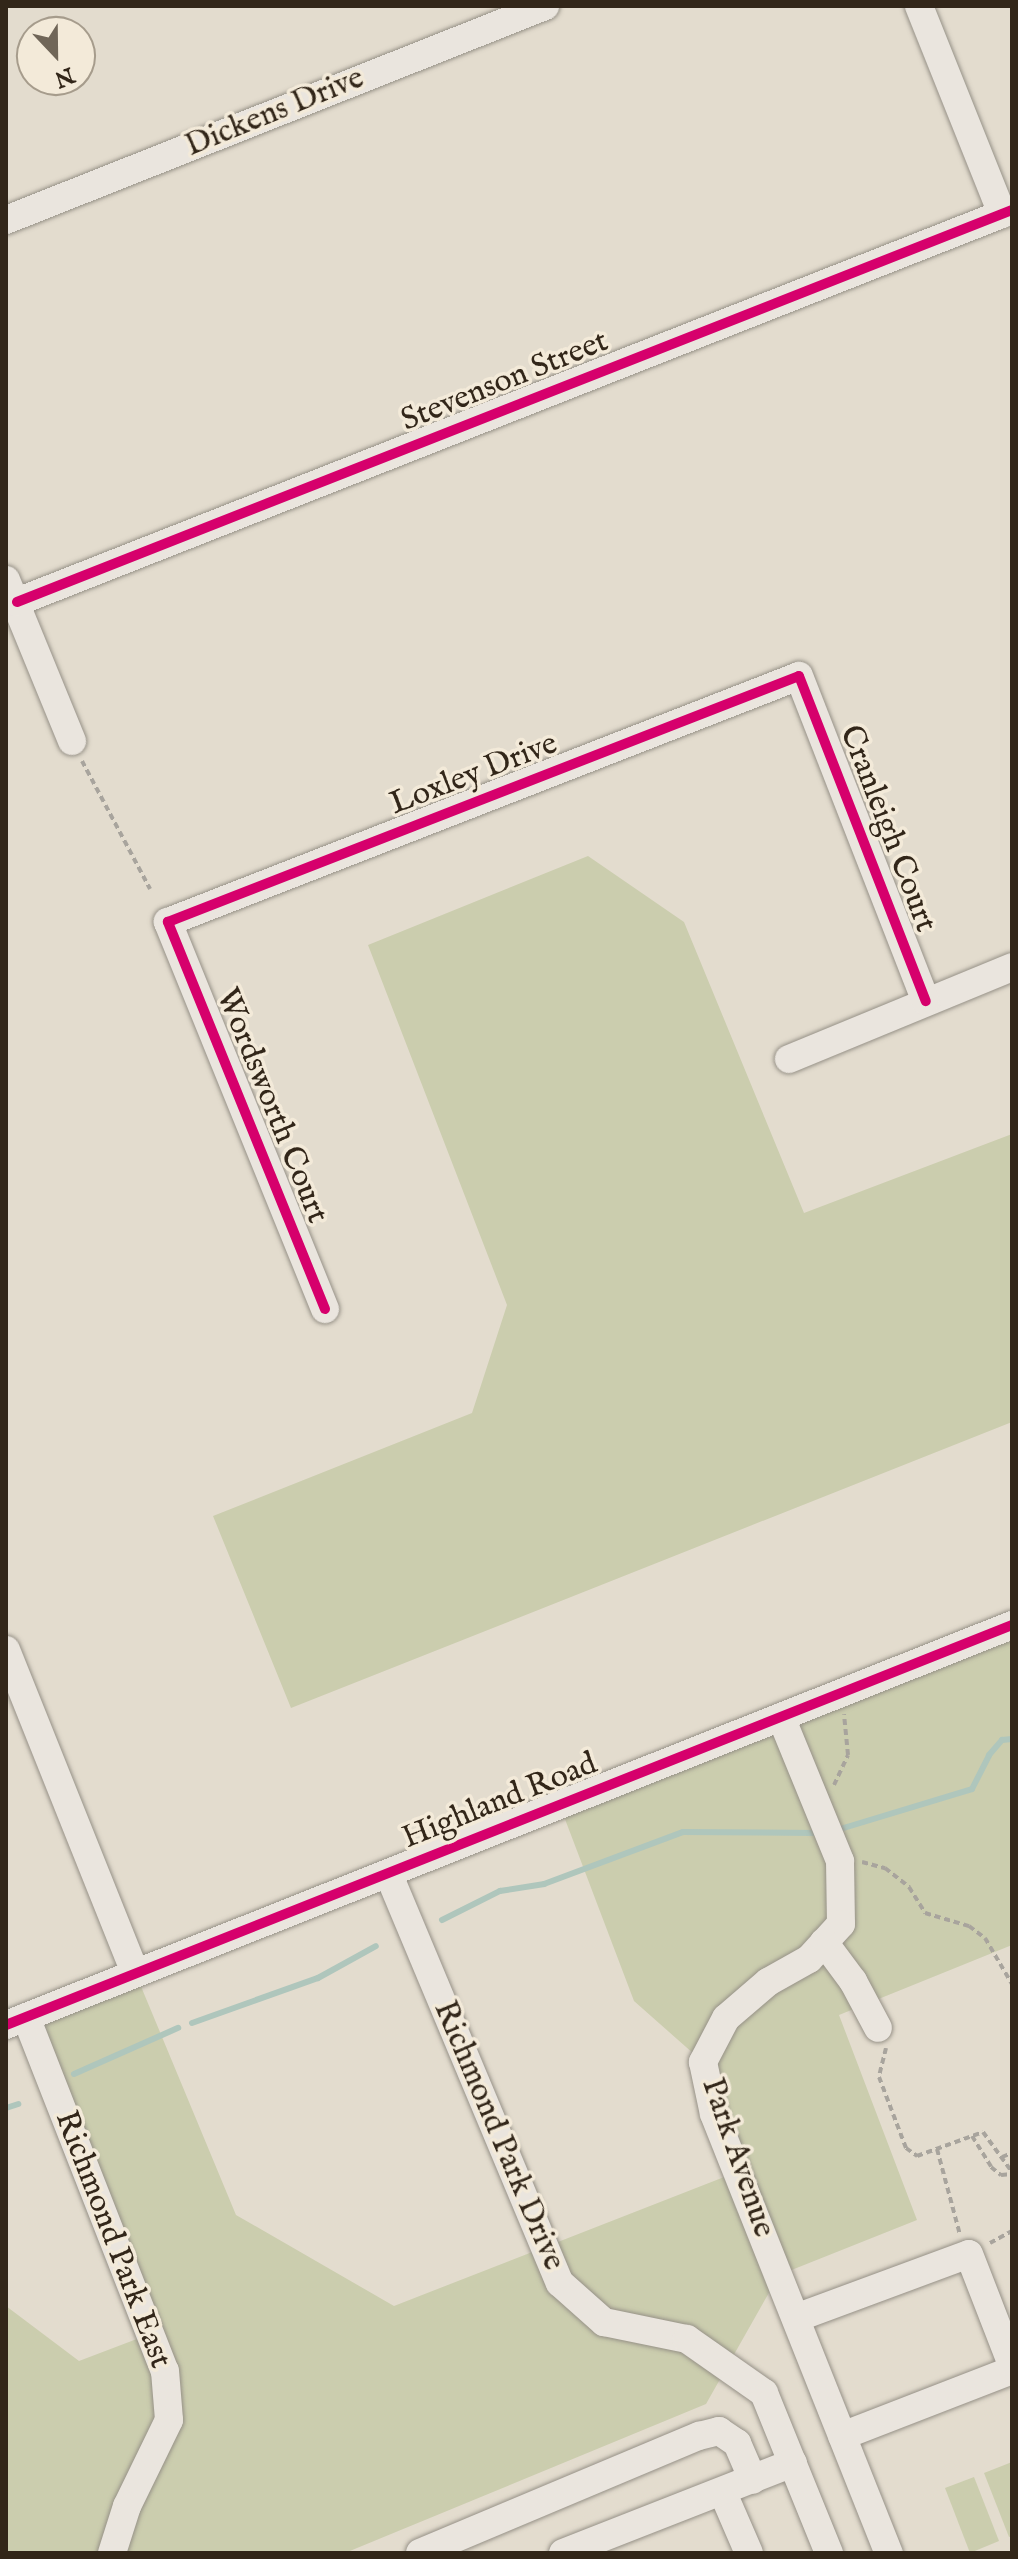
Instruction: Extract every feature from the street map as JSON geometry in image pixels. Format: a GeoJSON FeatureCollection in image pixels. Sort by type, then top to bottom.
{"type":"FeatureCollection","features":[{"type":"Feature","properties":{"kind":"street","name":"Dickens Drive"},"geometry":{"type":"LineString","coordinates":[[6,220],[545,6]]}},
{"type":"Feature","properties":{"kind":"street"},"geometry":{"type":"LineString","coordinates":[[919,6],[1007,212]]}},
{"type":"Feature","properties":{"kind":"street","name":"Stevenson Street"},"geometry":{"type":"LineString","coordinates":[[12,591],[1007,212]]}},
{"type":"Feature","properties":{"kind":"street"},"geometry":{"type":"LineString","coordinates":[[12,591],[72,741]]}},
{"type":"Feature","properties":{"kind":"street","name":"Loxley Drive"},"geometry":{"type":"LineString","coordinates":[[168,922],[799,676]]}},
{"type":"Feature","properties":{"kind":"street","name":"Cranleigh Court"},"geometry":{"type":"LineString","coordinates":[[799,676],[926,1001]]}},
{"type":"Feature","properties":{"kind":"street","name":"Wordsworth Court"},"geometry":{"type":"LineString","coordinates":[[168,922],[325,1309]]}},
{"type":"Feature","properties":{"kind":"street"},"geometry":{"type":"LineString","coordinates":[[789,1059],[1012,967]]}},
{"type":"Feature","properties":{"kind":"street","name":"Highland Road"},"geometry":{"type":"LineString","coordinates":[[16,2021],[1012,1625]]}},
{"type":"Feature","properties":{"kind":"street"},"geometry":{"type":"LineString","coordinates":[[6,1650],[135,1972]]}},
{"type":"Feature","properties":{"kind":"street","name":"Park Avenue"},"geometry":{"type":"LineString","coordinates":[[781,1717],[824,1798],[840,1861],[841,1924],[824,1942],[726,2018],[703,2062],[714,2114],[889,2553]]}},
{"type":"Feature","properties":{"kind":"street","name":"Richmond Park Drive"},"geometry":{"type":"LineString","coordinates":[[389,1875],[560,2283],[604,2322],[687,2339],[764,2393],[829,2553]]}},
{"type":"Feature","properties":{"kind":"street"},"geometry":{"type":"LineString","coordinates":[[824,1942],[878,2028]]}},
{"type":"Feature","properties":{"kind":"street","name":"Richmond Park East"},"geometry":{"type":"LineString","coordinates":[[16,2021],[165,2371],[169,2420],[127,2506],[112,2553]]}},
{"type":"Feature","properties":{"kind":"street"},"geometry":{"type":"LineString","coordinates":[[796,2318],[969,2254],[1012,2368],[842,2436]]}},
{"type":"Feature","properties":{"kind":"street"},"geometry":{"type":"LineString","coordinates":[[420,2553],[699,2436],[719,2431],[737,2443],[753,2480]]}},
{"type":"Feature","properties":{"kind":"street"},"geometry":{"type":"LineString","coordinates":[[563,2553],[723,2493],[793,2463]]}},
{"type":"Feature","properties":{"kind":"street"},"geometry":{"type":"LineString","coordinates":[[723,2493],[749,2553]]}},
{"type":"Feature","properties":{"kind":"path"},"geometry":{"type":"LineString","coordinates":[[72,741],[150,889]]}},
{"type":"Feature","properties":{"kind":"path"},"geometry":{"type":"LineString","coordinates":[[824,1798],[848,1755],[849,1728],[842,1710]]}},
{"type":"Feature","properties":{"kind":"path"},"geometry":{"type":"LineString","coordinates":[[885,1868],[909,1887],[925,1913],[969,1926],[985,1938],[1012,1984]]}},
{"type":"Feature","properties":{"kind":"path"},"geometry":{"type":"LineString","coordinates":[[878,2028],[880,2036],[886,2037],[879,2077],[906,2148],[917,2156],[937,2149],[972,2136],[983,2132],[1012,2173],[1001,2175],[991,2167],[972,2136]]}},
{"type":"Feature","properties":{"kind":"path"},"geometry":{"type":"LineString","coordinates":[[937,2149],[951,2208],[969,2254]]}},
{"type":"Feature","properties":{"kind":"path"},"geometry":{"type":"LineString","coordinates":[[1002,2157],[1012,2153]]}},
{"type":"Feature","properties":{"kind":"green space"},"geometry":{"type":"Polygon","coordinates":[[[588,856],[684,922],[804,1213],[1012,1134],[1012,1422],[291,1708],[213,1516],[472,1413],[507,1305],[368,945],[588,856]]]}},
{"type":"Feature","properties":{"kind":"green space"},"geometry":{"type":"Polygon","coordinates":[[[1012,1625],[1012,1945],[839,2015],[917,2220],[779,2275],[706,2404],[345,2553],[6,2553],[6,2306],[79,2361],[150,2334],[26,2017],[135,1972],[236,2215],[394,2306],[737,2172],[703,2062],[634,2001],[560,1806],[1012,1625]]]}},
{"type":"Feature","properties":{"kind":"green space"},"geometry":{"type":"Polygon","coordinates":[[[1012,2462],[1012,2536],[1009,2537],[984,2473],[1012,2462]]]}},
{"type":"Feature","properties":{"kind":"green space"},"geometry":{"type":"Polygon","coordinates":[[[974,2477],[999,2541],[970,2553],[945,2488],[974,2477]]]}},
{"type":"Feature","properties":{"kind":"waterway"},"geometry":{"type":"LineString","coordinates":[[837,1830],[972,1789],[989,1755],[1002,1740],[1012,1739]]}},
{"type":"Feature","properties":{"kind":"waterway"},"geometry":{"type":"LineString","coordinates":[[442,1920],[500,1891],[544,1884],[683,1832],[818,1833]]}},
{"type":"Feature","properties":{"kind":"waterway"},"geometry":{"type":"LineString","coordinates":[[192,2023],[318,1978],[376,1946]]}},
{"type":"Feature","properties":{"kind":"waterway"},"geometry":{"type":"LineString","coordinates":[[74,2074],[178,2028]]}},
{"type":"Feature","properties":{"kind":"waterway"},"geometry":{"type":"LineString","coordinates":[[6,2108],[18,2104]]}},
{"type":"Feature","properties":{"kind":"cycle path"},"geometry":{"type":"LineString","coordinates":[[17,602],[1012,210]]}},
{"type":"Feature","properties":{"kind":"cycle path"},"geometry":{"type":"LineString","coordinates":[[325,1309],[168,922],[799,676],[926,1001]]}},
{"type":"Feature","properties":{"kind":"cycle path"},"geometry":{"type":"LineString","coordinates":[[6,2025],[1012,1625]]}}]}
